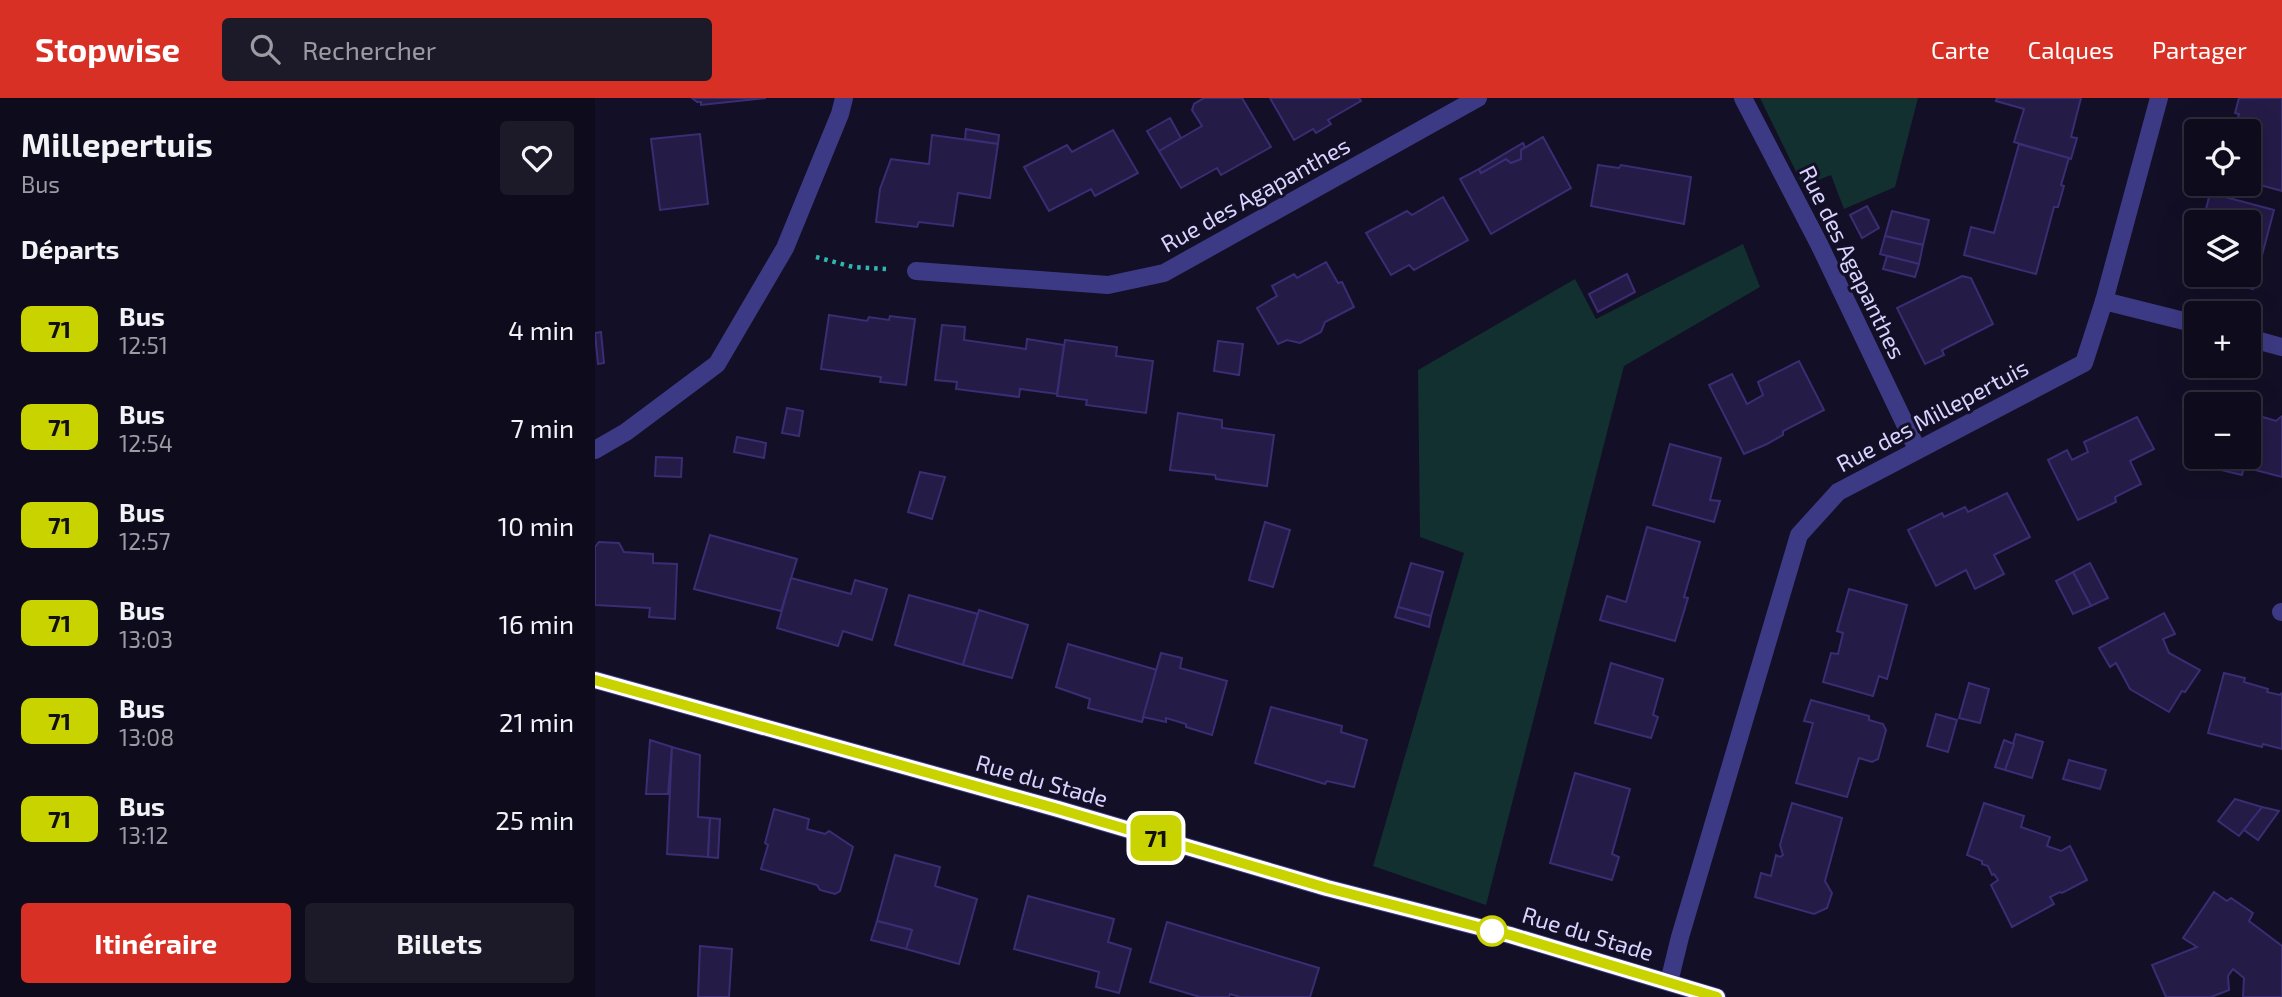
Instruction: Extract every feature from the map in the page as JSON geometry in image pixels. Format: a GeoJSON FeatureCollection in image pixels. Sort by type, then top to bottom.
{"type":"FeatureCollection","features":[{"type":"Feature","properties":{"kind":"street"},"geometry":{"type":"LineString","coordinates":[[595,450],[626,432],[717,364],[785,248],[844,98]]}},
{"type":"Feature","properties":{"kind":"street","name":"Rue des Agapanthes"},"geometry":{"type":"LineString","coordinates":[[916,271],[1108,285],[1164,273],[1478,98]]}},
{"type":"Feature","properties":{"kind":"street","name":"Rue des Agapanthes"},"geometry":{"type":"LineString","coordinates":[[1743,98],[1819,244],[1917,449]]}},
{"type":"Feature","properties":{"kind":"street","name":"Rue des Millepertuis"},"geometry":{"type":"LineString","coordinates":[[1669,982],[1799,535],[1838,492],[2084,363],[2104,301],[2159,98]]}},
{"type":"Feature","properties":{"kind":"street"},"geometry":{"type":"LineString","coordinates":[[2104,301],[2184,321]]}},
{"type":"Feature","properties":{"kind":"street"},"geometry":{"type":"LineString","coordinates":[[2261,341],[2282,347]]}},
{"type":"Feature","properties":{"kind":"street","name":"Rue du Stade"},"geometry":{"type":"LineString","coordinates":[[595,680],[1058,809],[1327,888],[1510,935],[1717,997]]}},
{"type":"Feature","properties":{"kind":"path"},"geometry":{"type":"LineString","coordinates":[[785,248],[853,267],[916,271]]}},
{"type":"Feature","properties":{"kind":"green space"},"geometry":{"type":"Polygon","coordinates":[[[1760,98],[1918,98],[1895,187],[1844,209],[1831,175],[1803,186],[1760,98]]]}},
{"type":"Feature","properties":{"kind":"green space"},"geometry":{"type":"Polygon","coordinates":[[[1743,244],[1760,287],[1624,366],[1486,905],[1373,866],[1464,553],[1420,537],[1418,370],[1575,279],[1596,319],[1743,244]]]}},
{"type":"Feature","properties":{"kind":"building"},"geometry":{"type":"Polygon","coordinates":[[[692,98],[766,98],[701,105],[701,102],[692,98]]]}},
{"type":"Feature","properties":{"kind":"building"},"geometry":{"type":"Polygon","coordinates":[[[1204,98],[1242,98],[1271,147],[1221,175],[1217,168],[1181,188],[1159,151],[1202,126],[1192,110],[1194,104],[1204,98]]]}},
{"type":"Feature","properties":{"kind":"building"},"geometry":{"type":"Polygon","coordinates":[[[1270,98],[1359,98],[1361,101],[1328,120],[1331,124],[1316,133],[1313,129],[1294,140],[1270,98]]]}},
{"type":"Feature","properties":{"kind":"building"},"geometry":{"type":"Polygon","coordinates":[[[1997,98],[2081,98],[2071,137],[2077,138],[2071,159],[2014,142],[2024,109],[1996,101],[1997,98]]]}},
{"type":"Feature","properties":{"kind":"building"},"geometry":{"type":"Polygon","coordinates":[[[2239,98],[2282,98],[2282,191],[2261,185],[2261,119],[2238,119],[2239,114],[2235,113],[2239,98]]]}},
{"type":"Feature","properties":{"kind":"building"},"geometry":{"type":"Polygon","coordinates":[[[1170,118],[1181,138],[1159,151],[1147,131],[1170,118]]]}},
{"type":"Feature","properties":{"kind":"building"},"geometry":{"type":"Polygon","coordinates":[[[966,129],[999,135],[998,144],[965,139],[966,129]]]}},
{"type":"Feature","properties":{"kind":"building"},"geometry":{"type":"Polygon","coordinates":[[[1113,130],[1138,173],[1095,196],[1091,189],[1049,211],[1024,167],[1067,145],[1072,152],[1113,130]]]}},
{"type":"Feature","properties":{"kind":"building"},"geometry":{"type":"Polygon","coordinates":[[[700,134],[708,204],[660,210],[651,139],[700,134]]]}},
{"type":"Feature","properties":{"kind":"building"},"geometry":{"type":"Polygon","coordinates":[[[932,135],[998,144],[990,198],[958,193],[953,226],[919,222],[917,227],[876,222],[880,189],[891,159],[929,164],[932,135]]]}},
{"type":"Feature","properties":{"kind":"building"},"geometry":{"type":"Polygon","coordinates":[[[1543,137],[1571,188],[1491,234],[1460,179],[1479,169],[1481,173],[1506,159],[1511,163],[1521,159],[1521,150],[1543,137]]]}},
{"type":"Feature","properties":{"kind":"building"},"geometry":{"type":"Polygon","coordinates":[[[1523,143],[1525,147],[1521,150],[1521,159],[1511,163],[1506,159],[1481,173],[1479,169],[1523,143]]]}},
{"type":"Feature","properties":{"kind":"building"},"geometry":{"type":"Polygon","coordinates":[[[2019,144],[2069,158],[2061,185],[2064,186],[2058,207],[2054,207],[2036,274],[1964,255],[1971,227],[1994,233],[2019,144]]]}},
{"type":"Feature","properties":{"kind":"building"},"geometry":{"type":"Polygon","coordinates":[[[1598,165],[1619,168],[1621,165],[1691,177],[1684,224],[1591,206],[1598,165]]]}},
{"type":"Feature","properties":{"kind":"building"},"geometry":{"type":"Polygon","coordinates":[[[2209,196],[2221,196],[2274,210],[2261,259],[2261,210],[2206,210],[2209,196]]]}},
{"type":"Feature","properties":{"kind":"building"},"geometry":{"type":"Polygon","coordinates":[[[1443,197],[1468,240],[1414,270],[1409,265],[1391,275],[1366,233],[1407,211],[1412,215],[1443,197]]]}},
{"type":"Feature","properties":{"kind":"building"},"geometry":{"type":"Polygon","coordinates":[[[1867,206],[1879,228],[1862,238],[1850,215],[1867,206]]]}},
{"type":"Feature","properties":{"kind":"building"},"geometry":{"type":"Polygon","coordinates":[[[1892,211],[1929,220],[1923,245],[1885,236],[1892,211]]]}},
{"type":"Feature","properties":{"kind":"building"},"geometry":{"type":"Polygon","coordinates":[[[1885,236],[1923,245],[1919,264],[1880,254],[1885,236]]]}},
{"type":"Feature","properties":{"kind":"building"},"geometry":{"type":"Polygon","coordinates":[[[1887,256],[1919,264],[1915,277],[1883,269],[1887,256]]]}},
{"type":"Feature","properties":{"kind":"building"},"geometry":{"type":"Polygon","coordinates":[[[1326,262],[1338,283],[1342,282],[1354,307],[1325,322],[1321,332],[1300,343],[1287,340],[1278,344],[1257,308],[1277,296],[1272,286],[1294,274],[1297,278],[1326,262]]]}},
{"type":"Feature","properties":{"kind":"building"},"geometry":{"type":"Polygon","coordinates":[[[1627,274],[1635,292],[1598,312],[1589,294],[1627,274]]]}},
{"type":"Feature","properties":{"kind":"building"},"geometry":{"type":"Polygon","coordinates":[[[1962,276],[1971,278],[1993,324],[1942,350],[1944,355],[1925,364],[1897,308],[1962,276]]]}},
{"type":"Feature","properties":{"kind":"building"},"geometry":{"type":"Polygon","coordinates":[[[829,315],[867,321],[869,317],[889,320],[890,316],[915,319],[906,385],[880,382],[881,377],[821,369],[829,315]]]}},
{"type":"Feature","properties":{"kind":"building"},"geometry":{"type":"Polygon","coordinates":[[[942,325],[965,327],[964,340],[1026,349],[1027,339],[1064,345],[1057,394],[1020,389],[1019,397],[956,389],[957,382],[935,380],[942,325]]]}},
{"type":"Feature","properties":{"kind":"building"},"geometry":{"type":"Polygon","coordinates":[[[601,332],[604,363],[598,364],[595,333],[601,332]]]}},
{"type":"Feature","properties":{"kind":"building"},"geometry":{"type":"Polygon","coordinates":[[[1065,340],[1117,347],[1116,356],[1153,361],[1146,413],[1086,405],[1087,400],[1057,396],[1065,340]]]}},
{"type":"Feature","properties":{"kind":"building"},"geometry":{"type":"Polygon","coordinates":[[[1218,341],[1243,344],[1239,375],[1214,371],[1218,341]]]}},
{"type":"Feature","properties":{"kind":"building"},"geometry":{"type":"Polygon","coordinates":[[[1799,361],[1824,410],[1783,431],[1783,435],[1767,444],[1744,454],[1709,385],[1732,374],[1747,404],[1763,395],[1758,382],[1799,361]]]}},
{"type":"Feature","properties":{"kind":"building"},"geometry":{"type":"Polygon","coordinates":[[[787,408],[803,411],[799,436],[782,433],[787,408]]]}},
{"type":"Feature","properties":{"kind":"building"},"geometry":{"type":"Polygon","coordinates":[[[1178,413],[1222,420],[1222,428],[1274,435],[1267,486],[1216,479],[1215,475],[1170,470],[1178,413]]]}},
{"type":"Feature","properties":{"kind":"building"},"geometry":{"type":"Polygon","coordinates":[[[2261,416],[2276,421],[2282,416],[2282,477],[2252,469],[2261,469],[2261,416]]]}},
{"type":"Feature","properties":{"kind":"building"},"geometry":{"type":"Polygon","coordinates":[[[2137,417],[2154,449],[2130,461],[2141,484],[2115,497],[2116,502],[2078,520],[2048,460],[2067,450],[2072,460],[2088,452],[2084,442],[2137,417]]]}},
{"type":"Feature","properties":{"kind":"building"},"geometry":{"type":"Polygon","coordinates":[[[737,437],[766,443],[764,458],[734,452],[737,437]]]}},
{"type":"Feature","properties":{"kind":"building"},"geometry":{"type":"Polygon","coordinates":[[[1670,444],[1721,458],[1710,500],[1720,501],[1714,522],[1653,505],[1670,444]]]}},
{"type":"Feature","properties":{"kind":"building"},"geometry":{"type":"Polygon","coordinates":[[[656,457],[682,458],[681,477],[655,476],[656,457]]]}},
{"type":"Feature","properties":{"kind":"building"},"geometry":{"type":"Polygon","coordinates":[[[2221,469],[2244,469],[2242,475],[2221,469]]]}},
{"type":"Feature","properties":{"kind":"building"},"geometry":{"type":"Polygon","coordinates":[[[920,472],[945,477],[932,519],[908,512],[920,472]]]}},
{"type":"Feature","properties":{"kind":"building"},"geometry":{"type":"Polygon","coordinates":[[[2007,493],[2030,537],[1994,555],[2004,574],[1975,589],[1966,570],[1936,586],[1908,530],[1942,513],[1944,517],[1965,507],[1968,512],[2007,493]]]}},
{"type":"Feature","properties":{"kind":"building"},"geometry":{"type":"Polygon","coordinates":[[[1265,522],[1290,530],[1273,587],[1249,580],[1265,522]]]}},
{"type":"Feature","properties":{"kind":"building"},"geometry":{"type":"Polygon","coordinates":[[[1647,527],[1700,542],[1675,641],[1600,620],[1607,596],[1626,602],[1647,527]]]}},
{"type":"Feature","properties":{"kind":"building"},"geometry":{"type":"Polygon","coordinates":[[[710,535],[797,559],[781,611],[694,589],[710,535]]]}},
{"type":"Feature","properties":{"kind":"building"},"geometry":{"type":"Polygon","coordinates":[[[599,542],[619,543],[624,552],[653,554],[653,563],[677,564],[675,619],[649,617],[650,608],[595,605],[595,547],[599,542]]]}},
{"type":"Feature","properties":{"kind":"building"},"geometry":{"type":"Polygon","coordinates":[[[1411,563],[1443,572],[1431,616],[1398,607],[1411,563]]]}},
{"type":"Feature","properties":{"kind":"building"},"geometry":{"type":"Polygon","coordinates":[[[2090,563],[2108,598],[2091,606],[2073,572],[2090,563]]]}},
{"type":"Feature","properties":{"kind":"building"},"geometry":{"type":"Polygon","coordinates":[[[2073,572],[2091,606],[2073,614],[2056,581],[2073,572]]]}},
{"type":"Feature","properties":{"kind":"building"},"geometry":{"type":"Polygon","coordinates":[[[791,578],[851,594],[855,580],[887,589],[872,640],[843,631],[838,646],[777,628],[791,578]]]}},
{"type":"Feature","properties":{"kind":"building"},"geometry":{"type":"Polygon","coordinates":[[[1849,589],[1907,605],[1887,679],[1879,676],[1873,696],[1823,682],[1831,653],[1838,654],[1843,633],[1837,631],[1849,589]]]}},
{"type":"Feature","properties":{"kind":"building"},"geometry":{"type":"Polygon","coordinates":[[[909,595],[978,614],[963,665],[895,645],[909,595]]]}},
{"type":"Feature","properties":{"kind":"building"},"geometry":{"type":"Polygon","coordinates":[[[1398,607],[1431,616],[1429,627],[1395,617],[1398,607]]]}},
{"type":"Feature","properties":{"kind":"building"},"geometry":{"type":"Polygon","coordinates":[[[979,610],[1028,625],[1012,678],[963,665],[979,610]]]}},
{"type":"Feature","properties":{"kind":"building"},"geometry":{"type":"Polygon","coordinates":[[[2164,613],[2175,634],[2163,639],[2169,653],[2200,670],[2169,712],[2130,689],[2116,663],[2110,667],[2099,648],[2164,613]]]}},
{"type":"Feature","properties":{"kind":"building"},"geometry":{"type":"Polygon","coordinates":[[[1068,644],[1157,670],[1142,722],[1088,708],[1090,699],[1056,687],[1068,644]]]}},
{"type":"Feature","properties":{"kind":"building"},"geometry":{"type":"Polygon","coordinates":[[[1161,653],[1182,658],[1180,668],[1227,681],[1212,735],[1166,718],[1166,722],[1143,717],[1161,653]]]}},
{"type":"Feature","properties":{"kind":"building"},"geometry":{"type":"Polygon","coordinates":[[[1611,663],[1663,679],[1653,715],[1658,717],[1651,738],[1595,723],[1611,663]]]}},
{"type":"Feature","properties":{"kind":"building"},"geometry":{"type":"Polygon","coordinates":[[[2224,673],[2245,678],[2244,682],[2268,689],[2267,692],[2280,695],[2282,693],[2282,749],[2263,744],[2262,747],[2208,733],[2224,673]]]}},
{"type":"Feature","properties":{"kind":"building"},"geometry":{"type":"Polygon","coordinates":[[[1969,683],[1989,689],[1980,723],[1959,718],[1969,683]]]}},
{"type":"Feature","properties":{"kind":"building"},"geometry":{"type":"Polygon","coordinates":[[[1811,700],[1869,716],[1869,720],[1883,724],[1886,730],[1878,759],[1872,762],[1859,758],[1847,797],[1796,783],[1813,723],[1804,721],[1811,700]]]}},
{"type":"Feature","properties":{"kind":"building"},"geometry":{"type":"Polygon","coordinates":[[[1271,707],[1342,726],[1341,732],[1367,740],[1354,787],[1327,781],[1325,784],[1255,763],[1271,707]]]}},
{"type":"Feature","properties":{"kind":"building"},"geometry":{"type":"Polygon","coordinates":[[[1936,714],[1957,720],[1948,752],[1927,746],[1936,714]]]}},
{"type":"Feature","properties":{"kind":"building"},"geometry":{"type":"Polygon","coordinates":[[[2016,734],[2043,742],[2032,778],[2005,770],[2016,734]]]}},
{"type":"Feature","properties":{"kind":"building"},"geometry":{"type":"Polygon","coordinates":[[[650,740],[672,747],[668,794],[646,794],[650,740]]]}},
{"type":"Feature","properties":{"kind":"building"},"geometry":{"type":"Polygon","coordinates":[[[2004,740],[2014,744],[2005,770],[1995,767],[2004,740]]]}},
{"type":"Feature","properties":{"kind":"building"},"geometry":{"type":"Polygon","coordinates":[[[672,747],[700,755],[698,817],[710,818],[708,857],[667,854],[672,747]]]}},
{"type":"Feature","properties":{"kind":"building"},"geometry":{"type":"Polygon","coordinates":[[[2069,760],[2106,770],[2100,789],[2063,779],[2069,760]]]}},
{"type":"Feature","properties":{"kind":"building"},"geometry":{"type":"Polygon","coordinates":[[[1575,773],[1630,789],[1612,854],[1619,857],[1612,880],[1550,863],[1575,773]]]}},
{"type":"Feature","properties":{"kind":"building"},"geometry":{"type":"Polygon","coordinates":[[[2235,799],[2262,807],[2239,836],[2218,821],[2235,799]]]}},
{"type":"Feature","properties":{"kind":"building"},"geometry":{"type":"Polygon","coordinates":[[[1792,803],[1842,818],[1825,881],[1832,893],[1827,908],[1814,914],[1755,897],[1761,873],[1771,876],[1776,855],[1783,855],[1780,845],[1792,803]]]}},
{"type":"Feature","properties":{"kind":"building"},"geometry":{"type":"Polygon","coordinates":[[[1984,803],[2024,816],[2021,827],[2050,837],[2047,846],[2061,851],[2070,846],[2087,880],[2050,897],[2054,904],[2012,927],[1991,885],[1998,880],[1982,861],[1967,855],[1984,803]]]}},
{"type":"Feature","properties":{"kind":"building"},"geometry":{"type":"Polygon","coordinates":[[[2262,807],[2279,811],[2258,840],[2244,830],[2262,807]]]}},
{"type":"Feature","properties":{"kind":"building"},"geometry":{"type":"Polygon","coordinates":[[[774,809],[809,819],[807,829],[825,834],[829,831],[853,847],[840,891],[835,894],[820,890],[817,885],[761,869],[774,809]]]}},
{"type":"Feature","properties":{"kind":"building"},"geometry":{"type":"Polygon","coordinates":[[[710,818],[720,819],[718,858],[708,857],[710,818]]]}},
{"type":"Feature","properties":{"kind":"building"},"geometry":{"type":"Polygon","coordinates":[[[895,855],[940,867],[935,886],[977,899],[959,964],[906,949],[912,930],[877,921],[895,855]]]}},
{"type":"Feature","properties":{"kind":"building"},"geometry":{"type":"Polygon","coordinates":[[[2214,892],[2227,901],[2231,898],[2253,913],[2249,921],[2282,946],[2282,997],[2243,997],[2244,978],[2233,969],[2228,976],[2229,990],[2211,997],[2166,997],[2152,965],[2197,947],[2183,938],[2214,892]]]}},
{"type":"Feature","properties":{"kind":"building"},"geometry":{"type":"Polygon","coordinates":[[[1028,896],[1114,919],[1108,942],[1131,949],[1119,993],[1096,987],[1099,972],[1014,949],[1028,896]]]}},
{"type":"Feature","properties":{"kind":"building"},"geometry":{"type":"Polygon","coordinates":[[[877,921],[912,930],[906,949],[871,940],[877,921]]]}},
{"type":"Feature","properties":{"kind":"building"},"geometry":{"type":"Polygon","coordinates":[[[1167,922],[1319,968],[1310,997],[1240,997],[1230,994],[1229,997],[1200,997],[1150,982],[1167,922]]]}},
{"type":"Feature","properties":{"kind":"building"},"geometry":{"type":"Polygon","coordinates":[[[700,946],[732,949],[729,997],[698,997],[700,946]]]}},
{"type":"Feature","properties":{"kind":"bus line","name":"71"},"geometry":{"type":"LineString","coordinates":[[595,680],[1058,809],[1327,888],[1510,935],[1717,997]]}}]}
